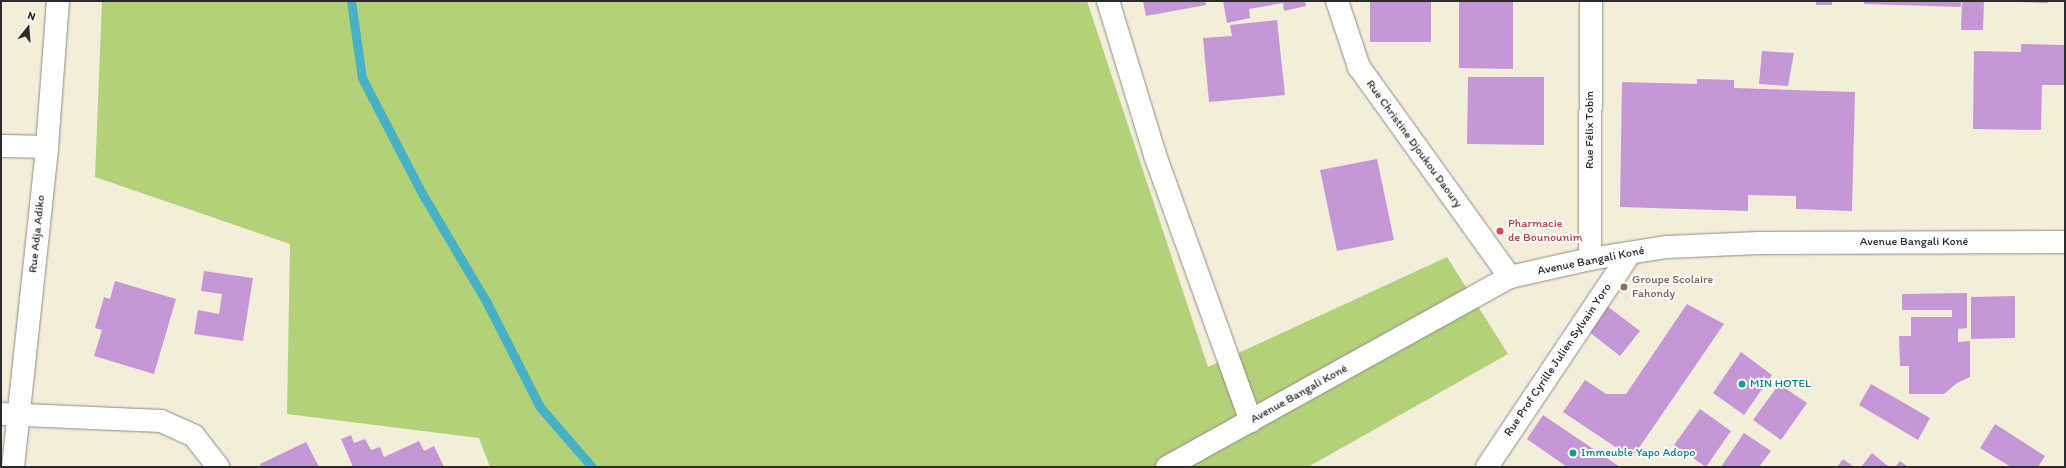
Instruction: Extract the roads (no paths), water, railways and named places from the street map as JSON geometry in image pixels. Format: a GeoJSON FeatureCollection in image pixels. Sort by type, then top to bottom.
{"type":"FeatureCollection","features":[{"type":"Feature","properties":{"kind":"street","name":"Rue Adja Adiko"},"geometry":{"type":"LineString","coordinates":[[13,467],[9,414],[47,146],[58,1]]}},
{"type":"Feature","properties":{"kind":"street"},"geometry":{"type":"LineString","coordinates":[[1108,1],[1155,155],[1251,420]]}},
{"type":"Feature","properties":{"kind":"street","name":"Rue Christine Djoukou Daoury"},"geometry":{"type":"LineString","coordinates":[[1337,1],[1359,67],[1510,277]]}},
{"type":"Feature","properties":{"kind":"street","name":"Rue Félix Tobin"},"geometry":{"type":"LineString","coordinates":[[1590,259],[1591,1]]}},
{"type":"Feature","properties":{"kind":"street"},"geometry":{"type":"LineString","coordinates":[[1,146],[47,146]]}},
{"type":"Feature","properties":{"kind":"street","name":"Avenue Bangali Koné"},"geometry":{"type":"LineString","coordinates":[[1167,467],[1510,277],[1590,259],[1667,247],[1759,243],[2065,242]]}},
{"type":"Feature","properties":{"kind":"street","name":"Rue Prof Cyrille Julien Sylvain Yoro"},"geometry":{"type":"LineString","coordinates":[[1487,467],[1630,253]]}},
{"type":"Feature","properties":{"kind":"street"},"geometry":{"type":"LineString","coordinates":[[9,414],[161,421],[194,436],[218,467]]}},
{"type":"Feature","properties":{"kind":"waterway"},"geometry":{"type":"LineString","coordinates":[[351,1],[362,78],[423,195],[487,303],[540,407],[592,467]]}},
{"type":"Feature","properties":{"kind":"place","name":"Pharmacie de Bounounim"},"geometry":{"type":"Point","coordinates":[1500,231]}},
{"type":"Feature","properties":{"kind":"place","name":"Groupe Scolaire Fahondy"},"geometry":{"type":"Point","coordinates":[1624,287]}},
{"type":"Feature","properties":{"kind":"place","name":"MIN HOTEL"},"geometry":{"type":"Point","coordinates":[1742,384]}},
{"type":"Feature","properties":{"kind":"place","name":"Immeuble Yapo Adopo"},"geometry":{"type":"Point","coordinates":[1573,453]}}]}
